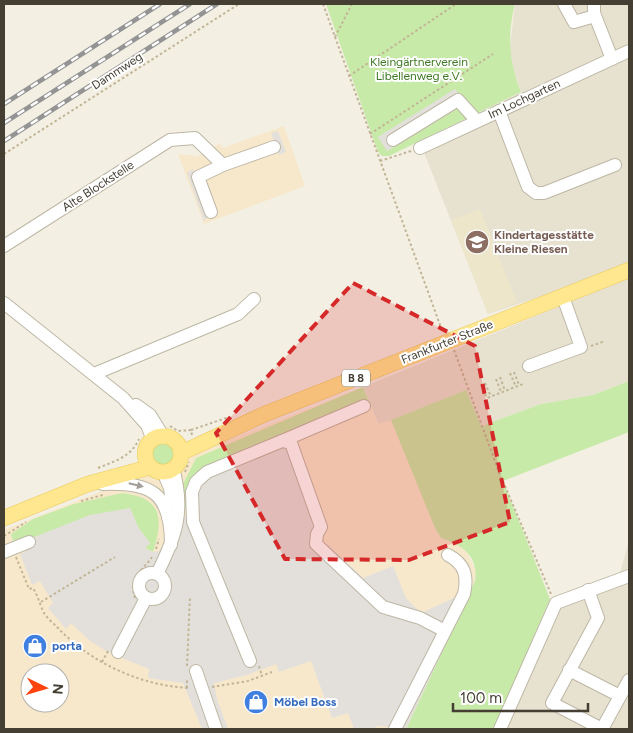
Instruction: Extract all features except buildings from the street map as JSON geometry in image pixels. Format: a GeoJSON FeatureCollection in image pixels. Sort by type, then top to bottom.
{"type":"FeatureCollection","features":[{"type":"Feature","properties":{"kind":"main road","name":"Frankfurter Straße"},"geometry":{"type":"LineString","coordinates":[[4,518],[88,484],[107,481],[195,441],[629,270]]}},
{"type":"Feature","properties":{"kind":"main road","name":"Frankfurter Straße"},"geometry":{"type":"LineString","coordinates":[[88,484],[100,474],[129,462],[163,454]]}},
{"type":"Feature","properties":{"kind":"street"},"geometry":{"type":"LineString","coordinates":[[564,4],[574,22],[594,10],[612,59]]}},
{"type":"Feature","properties":{"kind":"street","name":"Im Lochgarten"},"geometry":{"type":"LineString","coordinates":[[420,148],[629,51]]}},
{"type":"Feature","properties":{"kind":"street"},"geometry":{"type":"LineString","coordinates":[[393,140],[458,100],[477,121]]}},
{"type":"Feature","properties":{"kind":"street"},"geometry":{"type":"LineString","coordinates":[[498,111],[528,187],[536,193],[544,193],[615,165]]}},
{"type":"Feature","properties":{"kind":"street","name":"Alte Blockstelle"},"geometry":{"type":"LineString","coordinates":[[4,246],[170,140],[195,138],[223,165]]}},
{"type":"Feature","properties":{"kind":"street"},"geometry":{"type":"LineString","coordinates":[[211,212],[198,177],[223,165],[274,147]]}},
{"type":"Feature","properties":{"kind":"street"},"geometry":{"type":"LineString","coordinates":[[529,366],[581,347],[562,297]]}},
{"type":"Feature","properties":{"kind":"street"},"geometry":{"type":"LineString","coordinates":[[94,374],[238,314],[254,299]]}},
{"type":"Feature","properties":{"kind":"street"},"geometry":{"type":"LineString","coordinates":[[4,302],[94,374],[151,423],[178,486],[180,513],[174,539],[157,574]]}},
{"type":"Feature","properties":{"kind":"street"},"geometry":{"type":"LineString","coordinates":[[250,661],[193,522],[192,492],[201,476],[221,465],[364,406]]}},
{"type":"Feature","properties":{"kind":"street"},"geometry":{"type":"LineString","coordinates":[[282,441],[291,443],[321,527],[317,534],[316,544],[382,607],[420,618],[445,631]]}},
{"type":"Feature","properties":{"kind":"street"},"geometry":{"type":"LineString","coordinates":[[163,454],[172,500],[171,545]]}},
{"type":"Feature","properties":{"kind":"street"},"geometry":{"type":"LineString","coordinates":[[88,484],[137,484],[148,488],[164,505],[171,528]]}},
{"type":"Feature","properties":{"kind":"street"},"geometry":{"type":"LineString","coordinates":[[180,513],[193,522]]}},
{"type":"Feature","properties":{"kind":"street"},"geometry":{"type":"LineString","coordinates":[[4,552],[29,542]]}},
{"type":"Feature","properties":{"kind":"street"},"geometry":{"type":"LineString","coordinates":[[395,729],[460,604],[466,585],[464,570],[457,559],[448,555]]}},
{"type":"Feature","properties":{"kind":"street"},"geometry":{"type":"LineString","coordinates":[[149,573],[157,574],[165,583],[164,591],[154,599],[146,598],[139,588],[140,580],[149,573]]}},
{"type":"Feature","properties":{"kind":"street"},"geometry":{"type":"LineString","coordinates":[[500,729],[556,603],[629,576]]}},
{"type":"Feature","properties":{"kind":"street"},"geometry":{"type":"LineString","coordinates":[[588,590],[598,618],[552,703],[602,729],[629,680]]}},
{"type":"Feature","properties":{"kind":"street"},"geometry":{"type":"LineString","coordinates":[[114,650],[146,598]]}},
{"type":"Feature","properties":{"kind":"street"},"geometry":{"type":"LineString","coordinates":[[569,670],[620,696]]}},
{"type":"Feature","properties":{"kind":"street"},"geometry":{"type":"LineString","coordinates":[[196,672],[216,729]]}},
{"type":"Feature","properties":{"kind":"path","name":"Dammweg"},"geometry":{"type":"LineString","coordinates":[[4,154],[239,4]]}},
{"type":"Feature","properties":{"kind":"path"},"geometry":{"type":"LineString","coordinates":[[323,4],[448,341],[469,389],[499,472],[556,603]]}},
{"type":"Feature","properties":{"kind":"path"},"geometry":{"type":"LineString","coordinates":[[335,37],[352,4]]}},
{"type":"Feature","properties":{"kind":"path"},"geometry":{"type":"LineString","coordinates":[[349,76],[456,4]]}},
{"type":"Feature","properties":{"kind":"path"},"geometry":{"type":"LineString","coordinates":[[370,134],[493,54]]}},
{"type":"Feature","properties":{"kind":"path"},"geometry":{"type":"LineString","coordinates":[[380,161],[420,148]]}},
{"type":"Feature","properties":{"kind":"path"},"geometry":{"type":"LineString","coordinates":[[581,347],[586,348],[605,341]]}},
{"type":"Feature","properties":{"kind":"path"},"geometry":{"type":"LineString","coordinates":[[514,372],[519,385]]}},
{"type":"Feature","properties":{"kind":"path"},"geometry":{"type":"LineString","coordinates":[[510,373],[516,387]]}},
{"type":"Feature","properties":{"kind":"path"},"geometry":{"type":"LineString","coordinates":[[500,377],[505,391]]}},
{"type":"Feature","properties":{"kind":"path"},"geometry":{"type":"LineString","coordinates":[[496,379],[501,392]]}},
{"type":"Feature","properties":{"kind":"path"},"geometry":{"type":"LineString","coordinates":[[485,383],[490,396]]}},
{"type":"Feature","properties":{"kind":"path"},"geometry":{"type":"LineString","coordinates":[[481,385],[486,398],[523,384]]}},
{"type":"Feature","properties":{"kind":"path"},"geometry":{"type":"LineString","coordinates":[[129,462],[126,456],[134,449],[141,435],[141,428],[151,423],[162,422],[178,430],[191,430],[199,452],[191,459],[182,483],[178,486]]}},
{"type":"Feature","properties":{"kind":"path"},"geometry":{"type":"LineString","coordinates":[[74,501],[108,494]]}},
{"type":"Feature","properties":{"kind":"path"},"geometry":{"type":"LineString","coordinates":[[4,536],[32,518]]}},
{"type":"Feature","properties":{"kind":"path"},"geometry":{"type":"LineString","coordinates":[[133,604],[135,599],[133,584],[137,575],[154,555],[160,537]]}},
{"type":"Feature","properties":{"kind":"path"},"geometry":{"type":"LineString","coordinates":[[41,602],[115,557]]}},
{"type":"Feature","properties":{"kind":"path"},"geometry":{"type":"LineString","coordinates":[[187,688],[190,596]]}},
{"type":"Feature","properties":{"kind":"path"},"geometry":{"type":"LineString","coordinates":[[102,662],[114,650]]}},
{"type":"Feature","properties":{"kind":"highlighted area"},"geometry":{"type":"Polygon","coordinates":[[[353,283],[475,346],[510,522],[409,560],[285,559],[216,433],[353,283]]]}},
{"type":"Feature","properties":{"kind":"shaded area"},"geometry":{"type":"Polygon","coordinates":[[[515,4],[629,4],[629,262],[554,292],[488,314],[423,150],[418,142],[521,92],[513,69],[510,47],[515,4]]]}},
{"type":"Feature","properties":{"kind":"shaded area"},"geometry":{"type":"Polygon","coordinates":[[[455,89],[467,103],[387,151],[378,137],[455,89]]]}},
{"type":"Feature","properties":{"kind":"shaded area"},"geometry":{"type":"Polygon","coordinates":[[[284,126],[305,186],[204,224],[178,154],[198,156],[220,143],[223,148],[284,126]]]}},
{"type":"Feature","properties":{"kind":"shaded area"},"geometry":{"type":"Polygon","coordinates":[[[278,131],[286,152],[279,155],[271,133],[278,131]]]}},
{"type":"Feature","properties":{"kind":"shaded area"},"geometry":{"type":"Polygon","coordinates":[[[193,169],[209,216],[204,221],[187,173],[193,169]]]}},
{"type":"Feature","properties":{"kind":"shaded area","name":"Kindertagesstätte Kleine Riesen"},"geometry":{"type":"Polygon","coordinates":[[[480,209],[517,302],[488,314],[451,220],[480,209]]]}},
{"type":"Feature","properties":{"kind":"shaded area"},"geometry":{"type":"Polygon","coordinates":[[[629,278],[629,381],[593,395],[541,404],[487,424],[482,429],[379,425],[363,387],[629,278]]]}},
{"type":"Feature","properties":{"kind":"shaded area"},"geometry":{"type":"Polygon","coordinates":[[[363,387],[378,424],[391,420],[441,538],[458,544],[466,550],[476,571],[475,581],[406,729],[4,729],[4,530],[363,387]]]}},
{"type":"Feature","properties":{"kind":"shaded area"},"geometry":{"type":"Polygon","coordinates":[[[290,432],[321,532],[321,542],[328,545],[363,578],[393,566],[406,598],[421,613],[454,598],[461,612],[406,729],[378,726],[372,729],[354,729],[348,713],[332,718],[311,661],[279,672],[276,664],[247,675],[214,683],[217,699],[228,729],[202,729],[183,683],[148,678],[149,669],[108,652],[90,641],[71,623],[66,629],[48,608],[53,603],[40,581],[32,585],[20,554],[26,552],[24,541],[90,515],[130,508],[138,527],[150,543],[145,548],[153,552],[159,551],[189,512],[192,482],[290,432]]]}},
{"type":"Feature","properties":{"kind":"shaded area"},"geometry":{"type":"Polygon","coordinates":[[[629,540],[629,729],[502,729],[556,613],[564,605],[617,584],[629,540]]]}},
{"type":"Feature","properties":{"kind":"green space","name":"Kleingärtnerverein Libellenweg e.V."},"geometry":{"type":"Polygon","coordinates":[[[326,4],[515,4],[510,37],[514,70],[521,92],[389,156],[382,156],[378,152],[326,4]]]}},
{"type":"Feature","properties":{"kind":"green space"},"geometry":{"type":"Polygon","coordinates":[[[629,381],[629,432],[503,481],[550,599],[494,729],[406,729],[475,581],[476,572],[472,558],[456,544],[441,538],[435,528],[391,420],[466,390],[482,428],[487,424],[541,404],[593,395],[629,381]]]}},
{"type":"Feature","properties":{"kind":"green space"},"geometry":{"type":"Polygon","coordinates":[[[363,387],[371,407],[296,436],[189,512],[182,506],[181,488],[196,458],[363,387]]]}},
{"type":"Feature","properties":{"kind":"green space"},"geometry":{"type":"Polygon","coordinates":[[[162,439],[173,443],[177,454],[173,465],[162,469],[151,465],[147,454],[151,443],[162,439]]]}},
{"type":"Feature","properties":{"kind":"green space"},"geometry":{"type":"Polygon","coordinates":[[[122,493],[145,499],[157,512],[159,520],[153,552],[145,548],[150,543],[138,527],[130,508],[14,544],[11,534],[33,519],[74,504],[122,493]]]}},
{"type":"Feature","properties":{"kind":"railway"},"geometry":{"type":"LineString","coordinates":[[4,104],[160,4]]}},
{"type":"Feature","properties":{"kind":"railway"},"geometry":{"type":"LineString","coordinates":[[4,123],[190,4]]}},
{"type":"Feature","properties":{"kind":"railway"},"geometry":{"type":"LineString","coordinates":[[4,141],[217,4]]}},
{"type":"Feature","properties":{"kind":"place","name":"Kindertagesstätte Kleine Riesen"},"geometry":{"type":"Point","coordinates":[477,242]}},
{"type":"Feature","properties":{"kind":"place","name":"porta"},"geometry":{"type":"Point","coordinates":[35,646]}},
{"type":"Feature","properties":{"kind":"place","name":"Möbel Boss"},"geometry":{"type":"Point","coordinates":[256,702]}}]}
